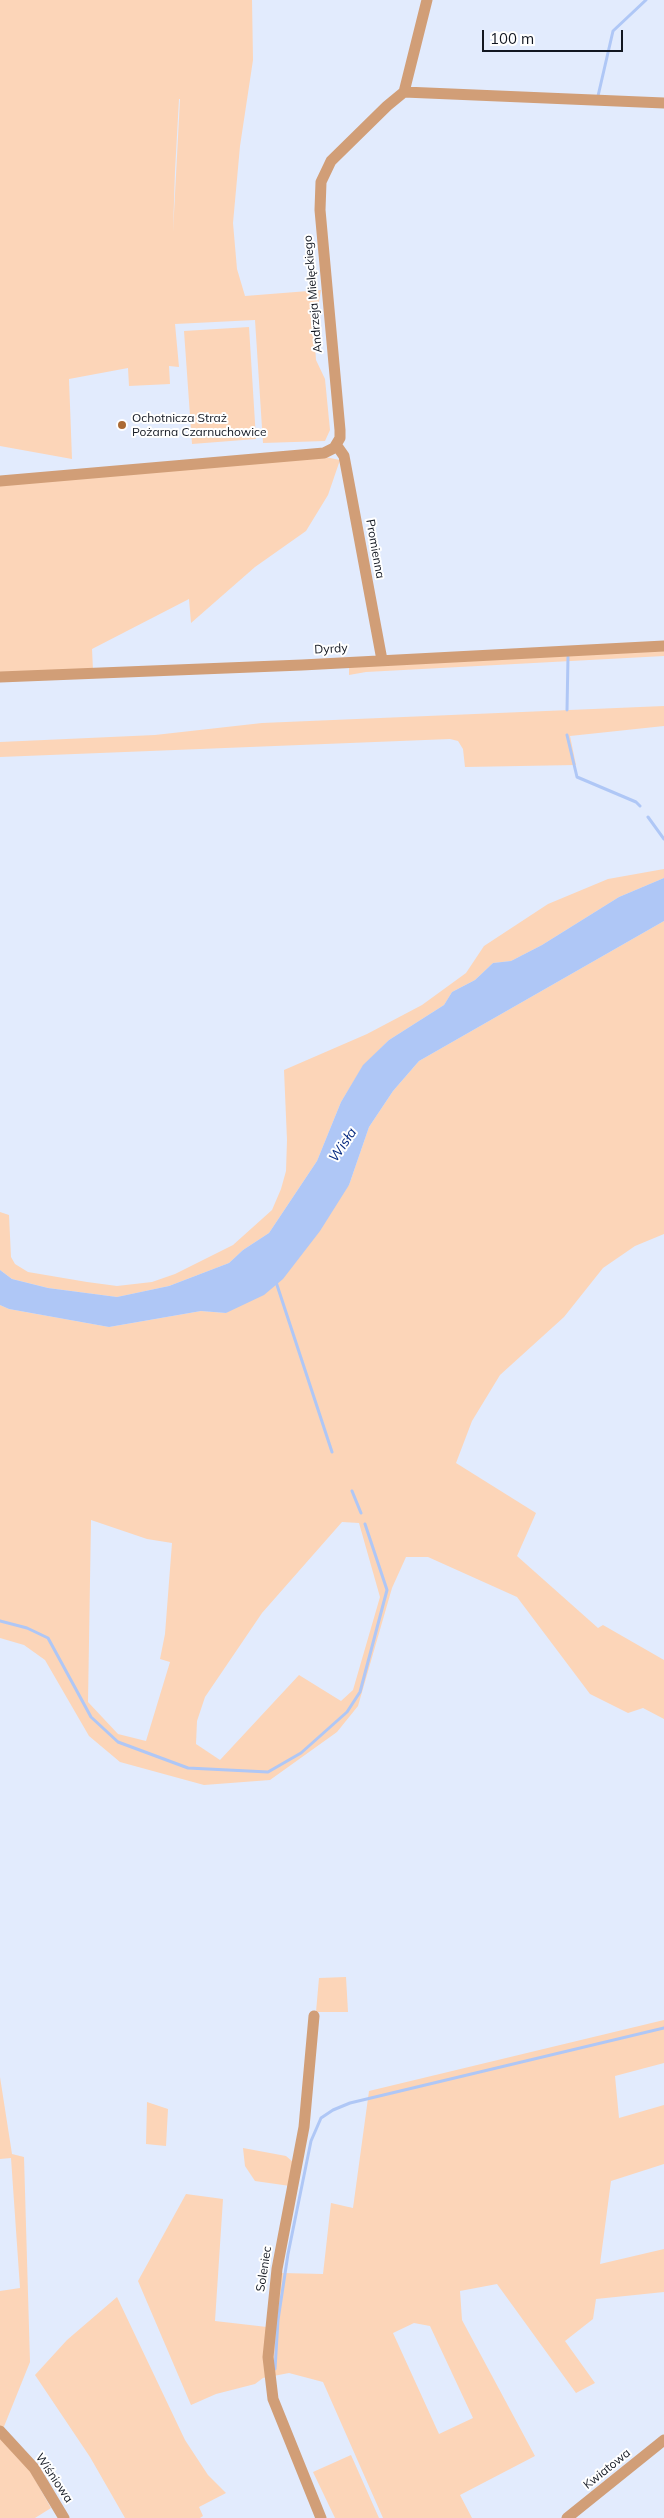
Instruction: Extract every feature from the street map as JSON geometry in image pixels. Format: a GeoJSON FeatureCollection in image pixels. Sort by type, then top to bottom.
{"type":"FeatureCollection","features":[{"type":"Feature","properties":{"kind":"street"},"geometry":{"type":"LineString","coordinates":[[427,0],[404,92],[664,103]]}},
{"type":"Feature","properties":{"kind":"street","name":"Andrzeja Mielęckiego"},"geometry":{"type":"LineString","coordinates":[[337,446],[340,430],[320,210],[321,182],[331,161],[387,106],[404,92]]}},
{"type":"Feature","properties":{"kind":"street"},"geometry":{"type":"LineString","coordinates":[[0,481],[324,453],[337,446]]}},
{"type":"Feature","properties":{"kind":"street","name":"Promienna"},"geometry":{"type":"LineString","coordinates":[[337,446],[344,456],[382,660]]}},
{"type":"Feature","properties":{"kind":"street","name":"Dyrdy"},"geometry":{"type":"LineString","coordinates":[[0,677],[664,646]]}},
{"type":"Feature","properties":{"kind":"street","name":"Soleniec"},"geometry":{"type":"LineString","coordinates":[[314,2016],[304,2127],[277,2269],[268,2357],[273,2399],[321,2518]]}},
{"type":"Feature","properties":{"kind":"street","name":"Wiśniowa"},"geometry":{"type":"LineString","coordinates":[[0,2431],[34,2468],[64,2518]]}},
{"type":"Feature","properties":{"kind":"street","name":"Kwiatowa"},"geometry":{"type":"LineString","coordinates":[[567,2518],[664,2440]]}},
{"type":"Feature","properties":{"kind":"shaded area"},"geometry":{"type":"Polygon","coordinates":[[[0,0],[252,0],[253,60],[240,146],[233,223],[237,269],[245,296],[321,290],[314,330],[316,360],[325,379],[330,430],[325,441],[263,443],[255,320],[175,324],[179,367],[169,366],[170,384],[129,386],[128,368],[69,379],[72,459],[0,446],[0,0]],[[180,99],[175,171],[173,232],[180,99]]]}},
{"type":"Feature","properties":{"kind":"shaded area"},"geometry":{"type":"Polygon","coordinates":[[[249,327],[256,439],[192,444],[184,331],[249,327]]]}},
{"type":"Feature","properties":{"kind":"shaded area"},"geometry":{"type":"Polygon","coordinates":[[[325,457],[340,460],[328,495],[306,531],[255,567],[191,623],[189,599],[92,649],[93,670],[0,674],[0,485],[325,457]]]}},
{"type":"Feature","properties":{"kind":"shaded area"},"geometry":{"type":"Polygon","coordinates":[[[664,651],[664,656],[366,672],[349,675],[349,665],[664,651]]]}},
{"type":"Feature","properties":{"kind":"shaded area"},"geometry":{"type":"Polygon","coordinates":[[[664,706],[664,726],[570,736],[576,765],[465,767],[463,749],[458,741],[450,739],[0,757],[0,742],[155,735],[262,723],[664,706]]]}},
{"type":"Feature","properties":{"kind":"shaded area"},"geometry":{"type":"Polygon","coordinates":[[[664,869],[664,878],[619,897],[542,945],[511,961],[493,963],[475,980],[452,992],[444,1005],[389,1040],[363,1066],[341,1102],[317,1161],[269,1233],[243,1250],[229,1263],[169,1286],[117,1297],[48,1288],[12,1279],[0,1270],[0,1212],[9,1215],[11,1257],[15,1264],[28,1272],[87,1282],[117,1286],[152,1282],[175,1274],[233,1245],[272,1210],[281,1189],[286,1171],[287,1140],[284,1070],[367,1034],[422,1005],[466,973],[484,946],[548,904],[608,879],[664,869]]]}},
{"type":"Feature","properties":{"kind":"shaded area"},"geometry":{"type":"Polygon","coordinates":[[[664,921],[664,1234],[635,1246],[603,1268],[564,1317],[500,1375],[472,1421],[456,1463],[536,1513],[517,1556],[598,1628],[603,1625],[664,1660],[664,1719],[643,1708],[628,1713],[590,1694],[517,1597],[428,1557],[406,1557],[392,1588],[358,1706],[337,1732],[270,1780],[204,1785],[120,1762],[89,1736],[45,1660],[24,1645],[0,1638],[0,1305],[9,1309],[109,1327],[201,1311],[226,1313],[349,1185],[369,1127],[393,1091],[419,1061],[664,921]],[[91,1520],[88,1702],[118,1734],[146,1741],[170,1662],[160,1659],[165,1634],[172,1543],[147,1539],[91,1520]],[[342,1522],[262,1613],[205,1697],[197,1721],[196,1744],[220,1760],[299,1675],[341,1701],[353,1690],[380,1597],[359,1523],[342,1522]]]}},
{"type":"Feature","properties":{"kind":"shaded area"},"geometry":{"type":"Polygon","coordinates":[[[346,1977],[348,2012],[316,2012],[319,1978],[346,1977]]]}},
{"type":"Feature","properties":{"kind":"shaded area"},"geometry":{"type":"Polygon","coordinates":[[[664,2020],[664,2063],[615,2076],[619,2118],[664,2105],[664,2164],[611,2181],[600,2264],[664,2249],[664,2292],[596,2299],[593,2319],[565,2341],[595,2383],[576,2393],[497,2284],[460,2291],[462,2320],[535,2456],[460,2495],[472,2518],[383,2518],[323,2382],[289,2373],[263,2378],[255,2384],[216,2394],[191,2405],[138,2281],[186,2194],[223,2199],[215,2321],[267,2327],[282,2273],[323,2274],[331,2203],[353,2208],[369,2091],[664,2020]],[[414,2323],[393,2333],[439,2434],[473,2418],[430,2326],[414,2323]]]}},
{"type":"Feature","properties":{"kind":"shaded area"},"geometry":{"type":"Polygon","coordinates":[[[0,2077],[12,2154],[24,2157],[30,2362],[3,2429],[0,2426],[0,2291],[20,2288],[11,2158],[0,2159],[0,2077]]]}},
{"type":"Feature","properties":{"kind":"shaded area"},"geometry":{"type":"Polygon","coordinates":[[[147,2102],[168,2109],[166,2146],[146,2144],[147,2102]]]}},
{"type":"Feature","properties":{"kind":"shaded area"},"geometry":{"type":"Polygon","coordinates":[[[243,2148],[286,2156],[293,2162],[290,2186],[255,2181],[245,2166],[243,2148]]]}},
{"type":"Feature","properties":{"kind":"shaded area"},"geometry":{"type":"Polygon","coordinates":[[[117,2297],[185,2440],[208,2475],[226,2493],[199,2507],[203,2516],[200,2518],[125,2518],[90,2457],[35,2375],[67,2340],[117,2297]]]}},
{"type":"Feature","properties":{"kind":"shaded area"},"geometry":{"type":"Polygon","coordinates":[[[0,2437],[29,2469],[51,2508],[35,2518],[0,2518],[0,2437]]]}},
{"type":"Feature","properties":{"kind":"shaded area"},"geometry":{"type":"Polygon","coordinates":[[[351,2455],[379,2518],[335,2518],[313,2472],[351,2455]]]}},
{"type":"Feature","properties":{"kind":"water","name":"Wisła"},"geometry":{"type":"Polygon","coordinates":[[[664,878],[664,921],[419,1061],[393,1091],[369,1127],[349,1185],[320,1231],[283,1279],[264,1295],[226,1313],[201,1311],[109,1327],[9,1309],[0,1305],[0,1270],[12,1279],[48,1288],[117,1297],[169,1286],[229,1263],[243,1250],[269,1233],[317,1161],[341,1102],[363,1065],[389,1040],[444,1005],[452,992],[475,980],[493,963],[511,961],[542,945],[619,897],[664,878]]]}},
{"type":"Feature","properties":{"kind":"waterway"},"geometry":{"type":"LineString","coordinates":[[598,96],[613,31],[646,0]]}},
{"type":"Feature","properties":{"kind":"waterway"},"geometry":{"type":"LineString","coordinates":[[567,710],[568,657]]}},
{"type":"Feature","properties":{"kind":"waterway"},"geometry":{"type":"LineString","coordinates":[[567,735],[577,777],[636,802],[640,806]]}},
{"type":"Feature","properties":{"kind":"waterway"},"geometry":{"type":"LineString","coordinates":[[648,817],[664,839]]}},
{"type":"Feature","properties":{"kind":"waterway"},"geometry":{"type":"LineString","coordinates":[[276,1282],[332,1452]]}},
{"type":"Feature","properties":{"kind":"waterway"},"geometry":{"type":"LineString","coordinates":[[352,1491],[361,1513]]}},
{"type":"Feature","properties":{"kind":"waterway"},"geometry":{"type":"LineString","coordinates":[[0,1621],[27,1628],[48,1638],[91,1717],[118,1742],[188,1768],[268,1772],[301,1753],[347,1712],[360,1692],[387,1590],[365,1524]]}},
{"type":"Feature","properties":{"kind":"waterway"},"geometry":{"type":"LineString","coordinates":[[275,2369],[278,2320],[288,2254],[311,2141],[321,2118],[333,2110],[350,2103],[664,2028]]}},
{"type":"Feature","properties":{"kind":"place","name":"Ochotnicza Straż Pożarna Czarnuchowice"},"geometry":{"type":"Point","coordinates":[122,425]}}]}
